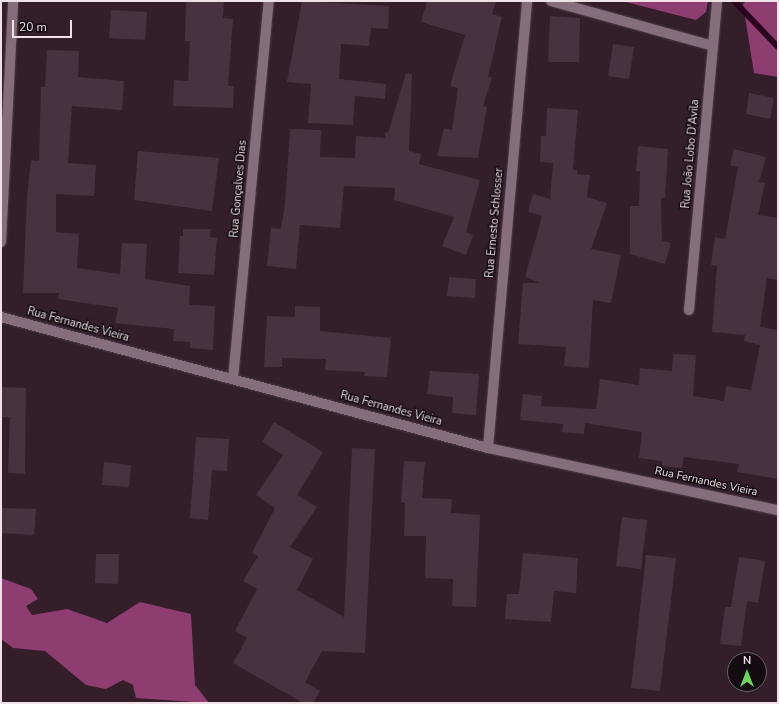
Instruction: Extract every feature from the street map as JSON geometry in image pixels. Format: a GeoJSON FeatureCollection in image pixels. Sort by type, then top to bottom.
{"type":"FeatureCollection","features":[{"type":"Feature","properties":{"kind":"street"},"geometry":{"type":"LineString","coordinates":[[1,242],[13,1]]}},
{"type":"Feature","properties":{"kind":"street","name":"Rua Gonçalves Dias"},"geometry":{"type":"LineString","coordinates":[[233,380],[269,1]]}},
{"type":"Feature","properties":{"kind":"street","name":"Rua Ernesto Schlosser"},"geometry":{"type":"LineString","coordinates":[[488,448],[527,1]]}},
{"type":"Feature","properties":{"kind":"street"},"geometry":{"type":"LineString","coordinates":[[551,1],[713,46]]}},
{"type":"Feature","properties":{"kind":"street","name":"Rua João Lobo D'Avila"},"geometry":{"type":"LineString","coordinates":[[688,310],[717,5]]}},
{"type":"Feature","properties":{"kind":"street","name":"Rua Fernandes Vieira"},"geometry":{"type":"LineString","coordinates":[[1,317],[488,448],[778,510]]}},
{"type":"Feature","properties":{"kind":"shaded area"},"geometry":{"type":"Polygon","coordinates":[[[622,1],[708,1],[706,12],[696,20],[622,1]]]}},
{"type":"Feature","properties":{"kind":"shaded area"},"geometry":{"type":"Polygon","coordinates":[[[746,1],[778,1],[778,77],[754,73],[743,4],[746,1]]]}},
{"type":"Feature","properties":{"kind":"shaded area"},"geometry":{"type":"Polygon","coordinates":[[[1,578],[31,589],[38,599],[26,606],[32,615],[67,609],[107,623],[140,602],[191,614],[195,685],[209,703],[136,698],[133,685],[123,680],[106,689],[86,685],[45,651],[13,648],[1,639],[1,578]]]}},
{"type":"Feature","properties":{"kind":"building"},"geometry":{"type":"Polygon","coordinates":[[[186,1],[224,1],[223,18],[233,19],[228,86],[234,86],[233,108],[173,106],[174,80],[188,81],[190,41],[185,41],[186,1]]]}},
{"type":"Feature","properties":{"kind":"building"},"geometry":{"type":"Polygon","coordinates":[[[302,1],[389,6],[388,29],[371,28],[369,46],[341,44],[339,79],[386,84],[385,99],[355,96],[353,125],[308,123],[311,84],[287,82],[302,1]]]}},
{"type":"Feature","properties":{"kind":"building"},"geometry":{"type":"Polygon","coordinates":[[[427,1],[496,1],[492,14],[502,17],[488,77],[492,78],[483,106],[487,107],[478,158],[437,156],[444,128],[452,130],[458,88],[450,86],[465,35],[421,22],[427,1]]]}},
{"type":"Feature","properties":{"kind":"building"},"geometry":{"type":"Polygon","coordinates":[[[111,10],[147,12],[145,40],[109,38],[111,10]]]}},
{"type":"Feature","properties":{"kind":"building"},"geometry":{"type":"Polygon","coordinates":[[[550,16],[580,18],[579,62],[548,62],[550,16]]]}},
{"type":"Feature","properties":{"kind":"building"},"geometry":{"type":"Polygon","coordinates":[[[613,44],[634,47],[629,79],[608,76],[613,44]]]}},
{"type":"Feature","properties":{"kind":"building"},"geometry":{"type":"Polygon","coordinates":[[[47,50],[79,51],[78,77],[124,81],[122,110],[72,106],[68,163],[96,165],[94,196],[56,194],[56,232],[79,234],[77,268],[120,274],[122,243],[147,244],[145,279],[190,286],[189,305],[215,306],[213,350],[190,348],[190,342],[173,341],[174,329],[115,323],[118,308],[58,299],[59,293],[23,293],[27,195],[31,160],[39,161],[41,87],[45,87],[47,50]]]}},
{"type":"Feature","properties":{"kind":"building"},"geometry":{"type":"Polygon","coordinates":[[[406,73],[412,74],[409,151],[421,154],[419,164],[480,180],[466,232],[473,235],[466,255],[442,246],[454,217],[394,200],[395,188],[344,186],[340,228],[300,225],[296,269],[267,266],[271,228],[281,229],[285,204],[290,129],[321,130],[320,157],[355,158],[356,136],[385,138],[385,132],[388,133],[406,73]]]}},
{"type":"Feature","properties":{"kind":"building"},"geometry":{"type":"Polygon","coordinates":[[[749,93],[774,98],[770,119],[746,114],[749,93]]]}},
{"type":"Feature","properties":{"kind":"building"},"geometry":{"type":"Polygon","coordinates":[[[547,108],[578,110],[573,170],[577,170],[577,174],[590,175],[587,197],[607,203],[591,249],[621,255],[611,303],[593,300],[589,368],[564,366],[566,347],[518,344],[523,283],[541,283],[525,277],[542,216],[528,212],[533,194],[550,199],[553,163],[540,162],[541,136],[546,136],[547,108]]]}},
{"type":"Feature","properties":{"kind":"building"},"geometry":{"type":"Polygon","coordinates":[[[638,146],[668,149],[665,198],[661,198],[662,241],[671,243],[665,264],[630,254],[630,206],[639,206],[640,171],[636,171],[638,146]]]}},
{"type":"Feature","properties":{"kind":"building"},"geometry":{"type":"Polygon","coordinates":[[[734,149],[766,157],[759,182],[765,183],[758,215],[778,218],[778,280],[767,278],[760,327],[778,330],[778,479],[737,472],[739,464],[684,457],[682,468],[662,466],[662,461],[639,458],[642,432],[585,423],[584,434],[562,432],[563,424],[520,420],[523,394],[542,396],[541,406],[596,409],[600,379],[639,385],[640,368],[672,371],[673,354],[696,355],[693,396],[724,401],[726,386],[751,390],[760,345],[744,341],[745,335],[712,332],[717,266],[711,265],[715,237],[725,239],[738,167],[730,165],[734,149]]]}},
{"type":"Feature","properties":{"kind":"building"},"geometry":{"type":"Polygon","coordinates":[[[138,151],[219,158],[212,211],[134,200],[138,151]]]}},
{"type":"Feature","properties":{"kind":"building"},"geometry":{"type":"Polygon","coordinates":[[[183,229],[211,229],[210,237],[217,238],[214,275],[178,273],[180,236],[183,236],[183,229]]]}},
{"type":"Feature","properties":{"kind":"building"},"geometry":{"type":"Polygon","coordinates":[[[449,277],[476,279],[475,298],[447,296],[449,277]]]}},
{"type":"Feature","properties":{"kind":"building"},"geometry":{"type":"Polygon","coordinates":[[[295,306],[320,307],[320,331],[391,338],[387,377],[364,376],[365,372],[325,370],[326,359],[282,358],[282,367],[264,367],[267,316],[295,317],[295,306]]]}},
{"type":"Feature","properties":{"kind":"building"},"geometry":{"type":"Polygon","coordinates":[[[430,371],[479,374],[476,415],[452,413],[453,397],[427,394],[430,371]]]}},
{"type":"Feature","properties":{"kind":"building"},"geometry":{"type":"Polygon","coordinates":[[[1,387],[26,388],[25,474],[8,473],[10,418],[16,418],[1,417],[1,387]]]}},
{"type":"Feature","properties":{"kind":"building"},"geometry":{"type":"Polygon","coordinates":[[[274,422],[323,452],[297,495],[317,507],[290,547],[313,559],[297,590],[344,617],[352,448],[375,449],[365,653],[322,651],[305,682],[320,691],[313,703],[303,703],[233,663],[247,638],[235,631],[257,589],[243,581],[258,556],[252,553],[275,508],[256,495],[283,455],[262,442],[274,422]]]}},
{"type":"Feature","properties":{"kind":"building"},"geometry":{"type":"Polygon","coordinates":[[[196,437],[229,439],[227,471],[212,470],[208,520],[190,518],[196,437]]]}},
{"type":"Feature","properties":{"kind":"building"},"geometry":{"type":"Polygon","coordinates":[[[404,461],[425,462],[422,498],[452,499],[451,513],[480,515],[476,607],[452,606],[453,579],[425,578],[426,536],[404,536],[405,503],[401,502],[404,461]]]}},
{"type":"Feature","properties":{"kind":"building"},"geometry":{"type":"Polygon","coordinates":[[[104,462],[131,465],[129,487],[102,485],[104,462]]]}},
{"type":"Feature","properties":{"kind":"building"},"geometry":{"type":"Polygon","coordinates":[[[1,508],[36,509],[34,535],[1,533],[1,508]]]}},
{"type":"Feature","properties":{"kind":"building"},"geometry":{"type":"Polygon","coordinates":[[[622,517],[647,520],[641,569],[616,566],[622,517]]]}},
{"type":"Feature","properties":{"kind":"building"},"geometry":{"type":"Polygon","coordinates":[[[523,553],[578,558],[576,593],[554,591],[551,622],[505,619],[507,594],[519,594],[523,553]]]}},
{"type":"Feature","properties":{"kind":"building"},"geometry":{"type":"Polygon","coordinates":[[[96,554],[119,554],[118,584],[95,583],[96,554]]]}},
{"type":"Feature","properties":{"kind":"building"},"geometry":{"type":"Polygon","coordinates":[[[646,555],[676,558],[660,691],[631,688],[646,555]]]}},
{"type":"Feature","properties":{"kind":"building"},"geometry":{"type":"Polygon","coordinates":[[[739,557],[765,561],[758,603],[747,601],[741,646],[720,644],[725,607],[731,607],[739,557]]]}},
{"type":"Feature","properties":{"kind":"waterway"},"geometry":{"type":"LineString","coordinates":[[734,1],[778,47]]}}]}
